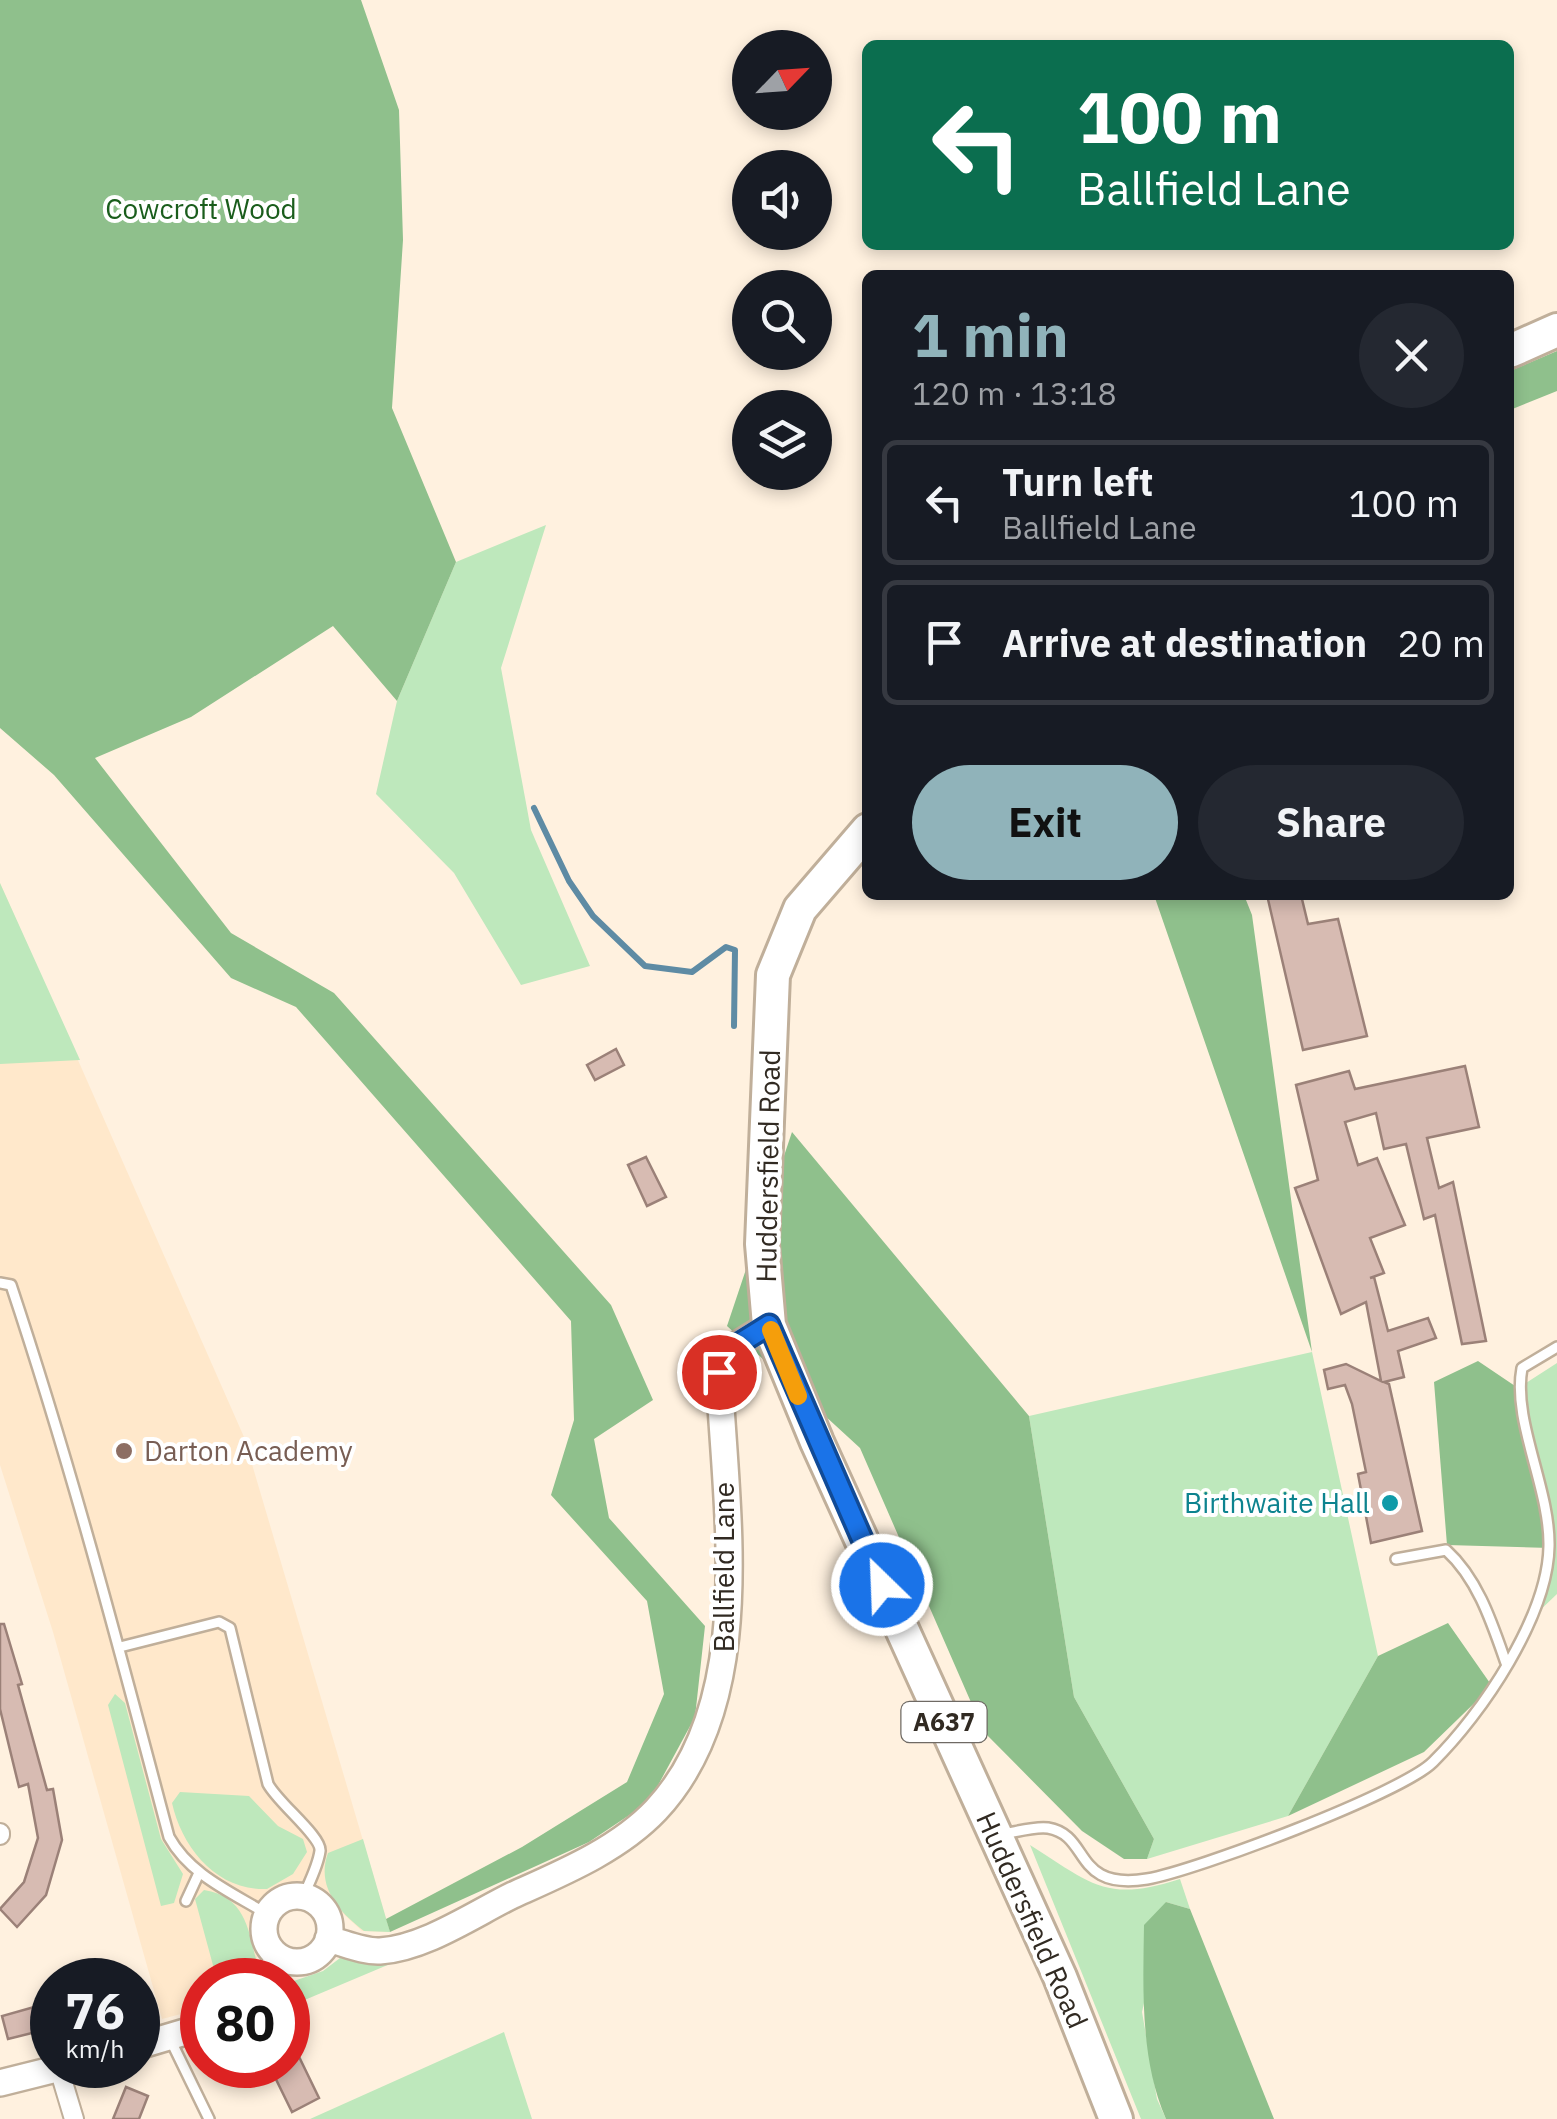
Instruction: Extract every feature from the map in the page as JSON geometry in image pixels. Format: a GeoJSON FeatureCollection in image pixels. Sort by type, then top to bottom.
{"type":"FeatureCollection","features":[{"type":"Feature","properties":{"kind":"highway"},"geometry":{"type":"LineString","coordinates":[[1514,349],[1557,330]]}},
{"type":"Feature","properties":{"kind":"highway","name":"Huddersfield Road"},"geometry":{"type":"LineString","coordinates":[[862,837],[800,908],[774,975],[762,1244],[769,1325],[817,1442],[1060,1977],[1116,2119]]}},
{"type":"Feature","properties":{"kind":"street","name":"Ballfield Lane"},"geometry":{"type":"LineString","coordinates":[[328,1939],[378,1951],[409,1944],[555,1876],[605,1849],[654,1812],[691,1766],[715,1710],[726,1654],[719,1372],[737,1345],[769,1325]]}},
{"type":"Feature","properties":{"kind":"street"},"geometry":{"type":"LineString","coordinates":[[280,1958],[266,1944],[267,1914],[282,1899],[304,1897],[322,1908],[328,1918],[328,1939],[310,1959]]}},
{"type":"Feature","properties":{"kind":"street"},"geometry":{"type":"LineString","coordinates":[[160,2040],[180,2034]]}},
{"type":"Feature","properties":{"kind":"street"},"geometry":{"type":"LineString","coordinates":[[0,2083],[30,2076]]}},
{"type":"Feature","properties":{"kind":"street"},"geometry":{"type":"LineString","coordinates":[[69,2088],[74,2119]]}},
{"type":"Feature","properties":{"kind":"lane"},"geometry":{"type":"LineString","coordinates":[[0,1283],[12,1286],[48,1394],[169,1837],[179,1854],[198,1872],[267,1914]]}},
{"type":"Feature","properties":{"kind":"lane"},"geometry":{"type":"LineString","coordinates":[[995,1835],[1050,1828],[1071,1842],[1093,1874],[1115,1881],[1148,1879],[1221,1856],[1347,1807],[1432,1764],[1506,1663],[1535,1614],[1550,1548],[1544,1490],[1518,1388],[1522,1368],[1557,1347]]}},
{"type":"Feature","properties":{"kind":"lane"},"geometry":{"type":"LineString","coordinates":[[1396,1559],[1446,1550],[1460,1563],[1479,1596],[1506,1663]]}},
{"type":"Feature","properties":{"kind":"lane"},"geometry":{"type":"LineString","coordinates":[[120,1647],[219,1622],[230,1628],[268,1784],[277,1802],[318,1838],[322,1848],[304,1897]]}},
{"type":"Feature","properties":{"kind":"lane"},"geometry":{"type":"LineString","coordinates":[[186,1901],[198,1872]]}},
{"type":"Feature","properties":{"kind":"lane"},"geometry":{"type":"LineString","coordinates":[[169,2037],[210,2119]]}},
{"type":"Feature","properties":{"kind":"shaded area","name":"Darton Academy"},"geometry":{"type":"Polygon","coordinates":[[[0,883],[244,1437],[390,1932],[362,1931],[307,1881],[257,1906],[257,1958],[180,1958],[180,2014],[162,2019],[160,1958],[145,1958],[53,1632],[0,1465],[0,883]]]}},
{"type":"Feature","properties":{"kind":"green space","name":"Cowcroft Wood"},"geometry":{"type":"Polygon","coordinates":[[[0,0],[361,0],[399,110],[403,240],[392,408],[456,562],[397,701],[333,626],[191,717],[95,758],[231,933],[334,993],[611,1305],[653,1400],[594,1439],[609,1518],[705,1626],[695,1717],[649,1802],[589,1842],[390,1932],[386,1919],[522,1847],[627,1782],[664,1694],[647,1601],[551,1495],[574,1420],[571,1321],[296,1007],[231,978],[54,775],[0,728],[0,0]]]}},
{"type":"Feature","properties":{"kind":"green space"},"geometry":{"type":"Polygon","coordinates":[[[1557,351],[1557,391],[1514,408],[1514,369],[1557,351]]]}},
{"type":"Feature","properties":{"kind":"green space"},"geometry":{"type":"Polygon","coordinates":[[[546,525],[501,668],[531,830],[590,966],[521,985],[454,873],[376,794],[397,701],[456,562],[546,525]]]}},
{"type":"Feature","properties":{"kind":"green space"},"geometry":{"type":"Polygon","coordinates":[[[0,883],[80,1060],[0,1064],[0,883]]]}},
{"type":"Feature","properties":{"kind":"green space"},"geometry":{"type":"Polygon","coordinates":[[[1156,900],[1246,900],[1252,915],[1312,1352],[1156,900]]]}},
{"type":"Feature","properties":{"kind":"green space"},"geometry":{"type":"Polygon","coordinates":[[[792,1132],[1029,1416],[1074,1697],[1154,1839],[1147,1859],[1124,1859],[1082,1831],[984,1732],[860,1448],[727,1326],[792,1132]]]}},
{"type":"Feature","properties":{"kind":"green space"},"geometry":{"type":"Polygon","coordinates":[[[1312,1352],[1378,1656],[1288,1816],[1147,1859],[1154,1839],[1074,1697],[1029,1416],[1312,1352]]]}},
{"type":"Feature","properties":{"kind":"green space"},"geometry":{"type":"Polygon","coordinates":[[[1478,1361],[1518,1388],[1550,1548],[1447,1545],[1434,1382],[1478,1361]]]}},
{"type":"Feature","properties":{"kind":"green space"},"geometry":{"type":"Polygon","coordinates":[[[1557,1363],[1557,1594],[1535,1615],[1550,1548],[1518,1388],[1557,1363]]]}},
{"type":"Feature","properties":{"kind":"green space"},"geometry":{"type":"Polygon","coordinates":[[[1448,1623],[1492,1686],[1424,1752],[1288,1816],[1378,1656],[1448,1623]]]}},
{"type":"Feature","properties":{"kind":"green space"},"geometry":{"type":"Polygon","coordinates":[[[115,1694],[125,1703],[161,1839],[183,1874],[174,1903],[161,1906],[108,1705],[115,1694]]]}},
{"type":"Feature","properties":{"kind":"green space"},"geometry":{"type":"Polygon","coordinates":[[[180,1792],[249,1796],[278,1826],[303,1839],[307,1852],[293,1874],[267,1889],[232,1883],[204,1864],[184,1836],[172,1803],[180,1792]]]}},
{"type":"Feature","properties":{"kind":"green space"},"geometry":{"type":"Polygon","coordinates":[[[363,1839],[390,1932],[364,1931],[338,1906],[327,1887],[328,1853],[363,1839]]]}},
{"type":"Feature","properties":{"kind":"green space"},"geometry":{"type":"Polygon","coordinates":[[[1030,1845],[1100,1886],[1134,1889],[1180,1879],[1190,1909],[1166,1902],[1142,2012],[1157,2099],[1166,2119],[1141,2119],[1030,1845]]]}},
{"type":"Feature","properties":{"kind":"green space"},"geometry":{"type":"Polygon","coordinates":[[[204,1890],[237,1907],[256,1958],[211,1958],[195,1899],[204,1890]]]}},
{"type":"Feature","properties":{"kind":"green space"},"geometry":{"type":"Polygon","coordinates":[[[1166,1902],[1190,1909],[1274,2119],[1166,2119],[1147,2048],[1143,1974],[1144,1925],[1166,1902]]]}},
{"type":"Feature","properties":{"kind":"green space"},"geometry":{"type":"Polygon","coordinates":[[[340,1958],[390,1964],[310,1998],[310,1975],[340,1958]]]}},
{"type":"Feature","properties":{"kind":"green space"},"geometry":{"type":"Polygon","coordinates":[[[504,2032],[532,2119],[310,2119],[504,2032]]]}},
{"type":"Feature","properties":{"kind":"building"},"geometry":{"type":"Polygon","coordinates":[[[1268,900],[1302,900],[1308,924],[1338,919],[1367,1036],[1303,1050],[1268,900]]]}},
{"type":"Feature","properties":{"kind":"building"},"geometry":{"type":"Polygon","coordinates":[[[616,1049],[624,1065],[595,1080],[587,1065],[616,1049]]]}},
{"type":"Feature","properties":{"kind":"building"},"geometry":{"type":"Polygon","coordinates":[[[1465,1066],[1479,1127],[1427,1138],[1439,1188],[1453,1182],[1486,1341],[1462,1344],[1435,1215],[1424,1219],[1406,1144],[1384,1149],[1376,1113],[1345,1122],[1358,1165],[1377,1158],[1405,1225],[1370,1238],[1384,1273],[1370,1278],[1374,1277],[1388,1331],[1428,1318],[1436,1338],[1398,1351],[1404,1377],[1384,1382],[1389,1384],[1422,1531],[1371,1543],[1358,1474],[1366,1472],[1352,1404],[1345,1385],[1328,1389],[1324,1370],[1346,1364],[1381,1381],[1366,1302],[1341,1314],[1295,1188],[1318,1180],[1296,1085],[1349,1071],[1355,1089],[1465,1066]]]}},
{"type":"Feature","properties":{"kind":"building"},"geometry":{"type":"Polygon","coordinates":[[[646,1157],[666,1197],[647,1206],[628,1165],[646,1157]]]}},
{"type":"Feature","properties":{"kind":"building"},"geometry":{"type":"Polygon","coordinates":[[[0,1624],[4,1624],[22,1684],[18,1685],[47,1790],[53,1789],[62,1840],[46,1895],[17,1927],[0,1909],[24,1882],[38,1838],[28,1784],[19,1787],[0,1709],[0,1624]]]}},
{"type":"Feature","properties":{"kind":"building"},"geometry":{"type":"Polygon","coordinates":[[[30,2008],[30,2034],[8,2039],[2,2016],[30,2008]]]}},
{"type":"Feature","properties":{"kind":"building"},"geometry":{"type":"Polygon","coordinates":[[[310,2079],[319,2098],[292,2112],[280,2088],[310,2088],[310,2079]]]}},
{"type":"Feature","properties":{"kind":"building"},"geometry":{"type":"Polygon","coordinates":[[[126,2088],[148,2096],[139,2119],[113,2119],[126,2088]]]}},
{"type":"Feature","properties":{"kind":"waterway"},"geometry":{"type":"LineString","coordinates":[[534,808],[569,881],[593,916],[645,966],[692,972],[726,947],[735,950],[734,1026]]}},
{"type":"Feature","properties":{"kind":"slow traffic"},"geometry":{"type":"LineString","coordinates":[[771,1330],[798,1396]]}},
{"type":"Feature","properties":{"kind":"place","name":"Darton Academy"},"geometry":{"type":"Point","coordinates":[124,1451]}},
{"type":"Feature","properties":{"kind":"place","name":"Birthwaite Hall"},"geometry":{"type":"Point","coordinates":[1390,1503]}},
{"type":"Feature","properties":{"kind":"route"},"geometry":{"type":"LineString","coordinates":[[719,1372],[737,1345],[769,1325],[882,1585]]}}]}
